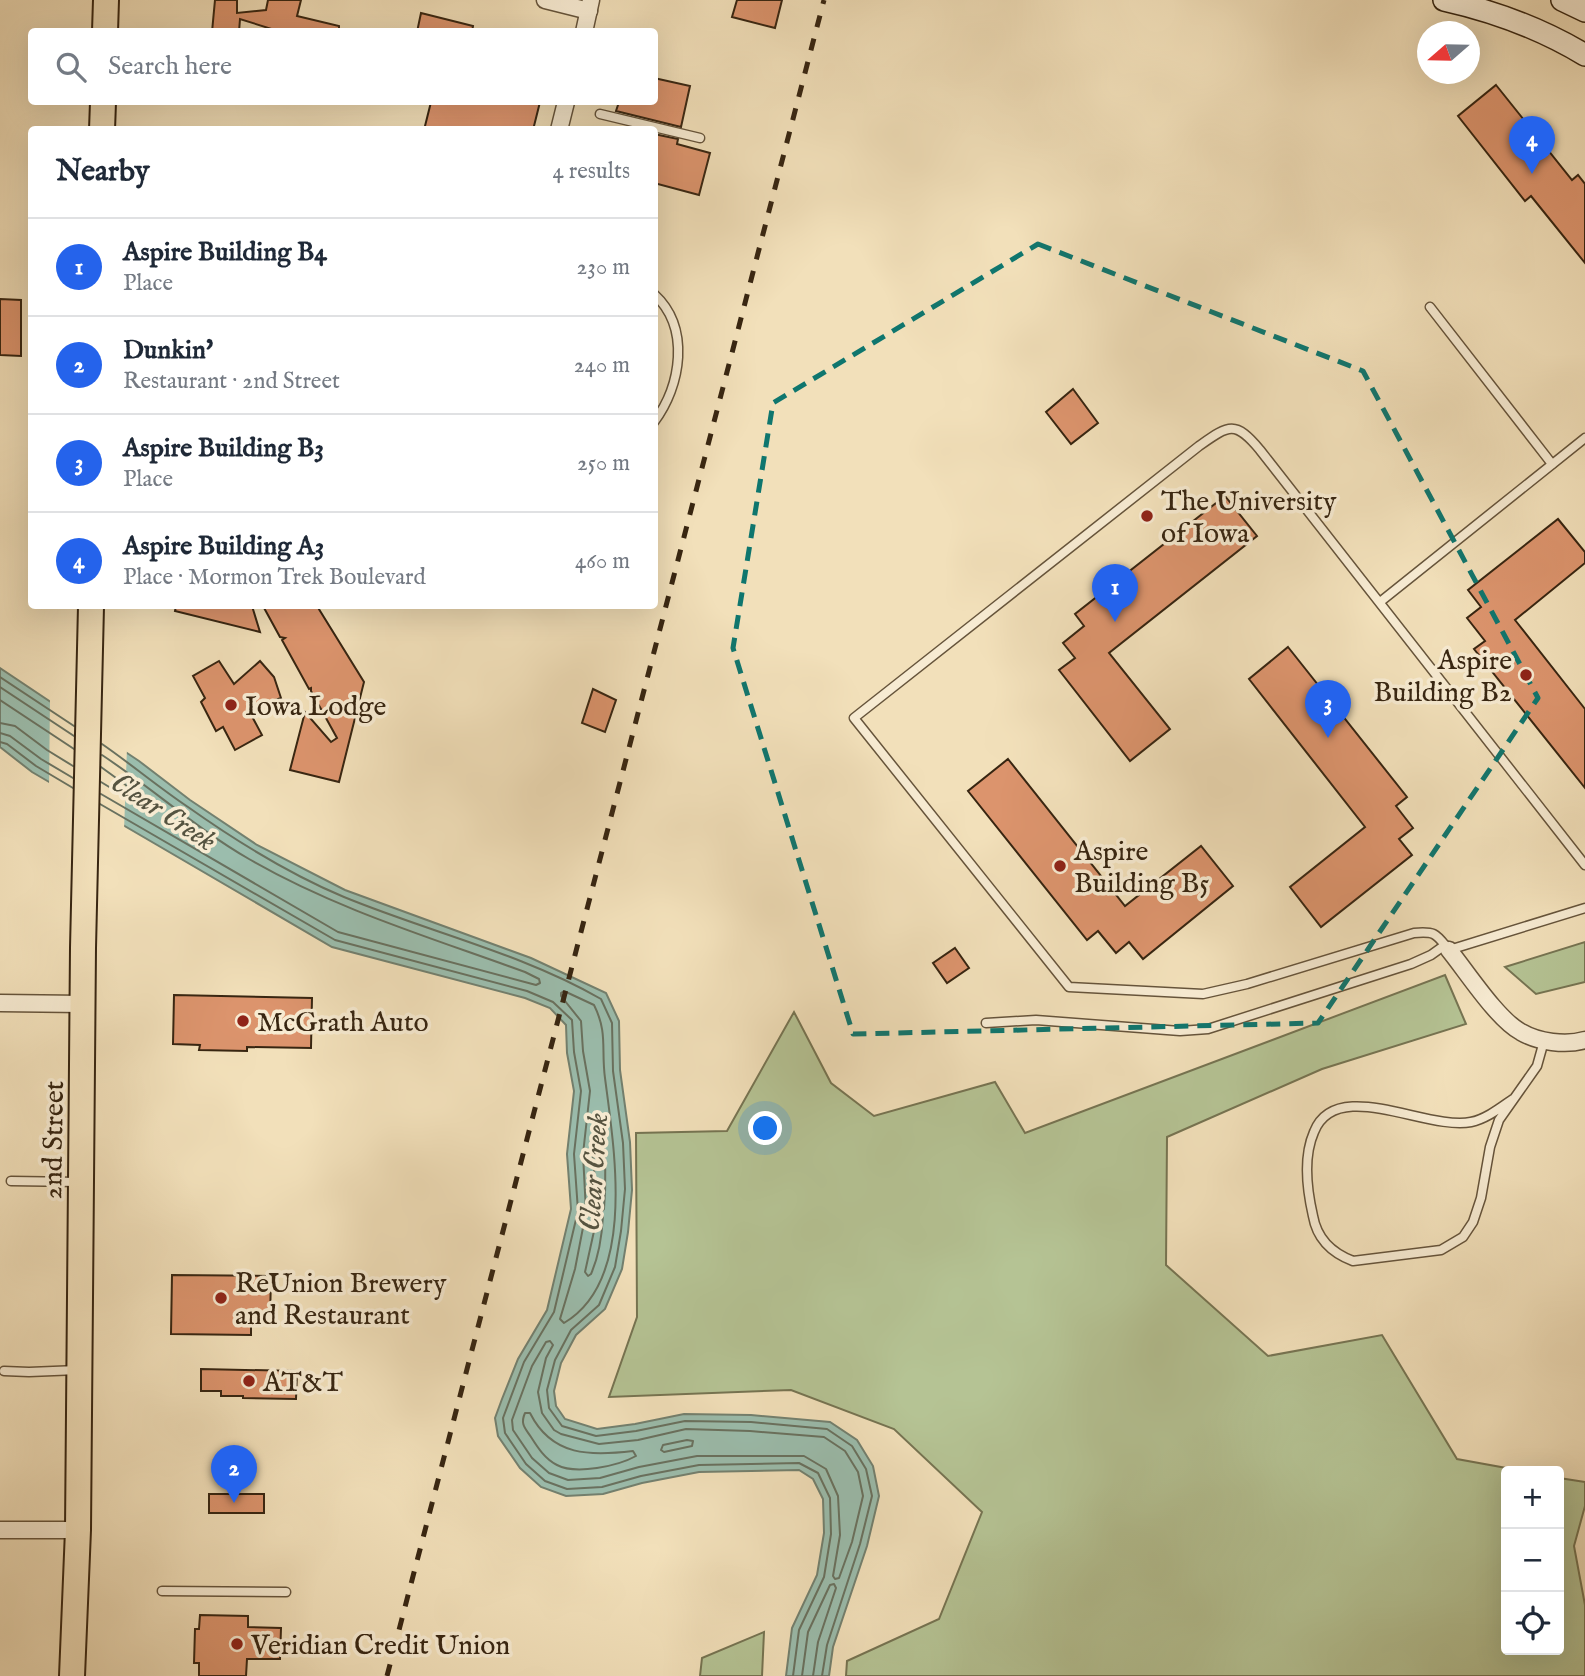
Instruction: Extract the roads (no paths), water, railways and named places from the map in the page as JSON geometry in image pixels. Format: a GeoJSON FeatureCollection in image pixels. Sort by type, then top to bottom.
{"type":"FeatureCollection","features":[{"type":"Feature","properties":{"kind":"main road"},"geometry":{"type":"LineString","coordinates":[[105,28],[106,0]]}},
{"type":"Feature","properties":{"kind":"main road"},"geometry":{"type":"LineString","coordinates":[[1444,0],[1536,29],[1585,55]]}},
{"type":"Feature","properties":{"kind":"main road"},"geometry":{"type":"LineString","coordinates":[[1562,0],[1585,11]]}},
{"type":"Feature","properties":{"kind":"main road"},"geometry":{"type":"LineString","coordinates":[[102,126],[103,105]]}},
{"type":"Feature","properties":{"kind":"main road","name":"2nd Street"},"geometry":{"type":"LineString","coordinates":[[72,1676],[78,1530],[83,1004],[91,609]]}},
{"type":"Feature","properties":{"kind":"street"},"geometry":{"type":"LineString","coordinates":[[545,0],[590,6],[585,28]]}},
{"type":"Feature","properties":{"kind":"street"},"geometry":{"type":"LineString","coordinates":[[560,126],[565,105]]}},
{"type":"Feature","properties":{"kind":"street"},"geometry":{"type":"LineString","coordinates":[[1447,947],[1503,1016],[1521,1032],[1544,1041],[1585,1040]]}},
{"type":"Feature","properties":{"kind":"street"},"geometry":{"type":"LineString","coordinates":[[0,1003],[83,1004]]}},
{"type":"Feature","properties":{"kind":"street"},"geometry":{"type":"LineString","coordinates":[[0,1530],[78,1530]]}},
{"type":"Feature","properties":{"kind":"lane"},"geometry":{"type":"LineString","coordinates":[[600,114],[650,126]]}},
{"type":"Feature","properties":{"kind":"lane"},"geometry":{"type":"LineString","coordinates":[[658,128],[700,138]]}},
{"type":"Feature","properties":{"kind":"lane"},"geometry":{"type":"LineString","coordinates":[[658,300],[677,330],[680,358],[666,407],[658,417]]}},
{"type":"Feature","properties":{"kind":"lane"},"geometry":{"type":"LineString","coordinates":[[1430,307],[1552,464]]}},
{"type":"Feature","properties":{"kind":"lane"},"geometry":{"type":"LineString","coordinates":[[1447,947],[1441,937],[1429,931],[1414,933],[1247,985],[1203,994],[1069,987],[854,718],[1199,446],[1225,430],[1235,428],[1248,435],[1585,865]]}},
{"type":"Feature","properties":{"kind":"lane"},"geometry":{"type":"LineString","coordinates":[[1380,603],[1585,438]]}},
{"type":"Feature","properties":{"kind":"lane"},"geometry":{"type":"LineString","coordinates":[[986,1023],[1036,1020],[1180,1031],[1208,1028],[1412,964],[1447,947],[1585,908]]}},
{"type":"Feature","properties":{"kind":"lane"},"geometry":{"type":"LineString","coordinates":[[1513,1100],[1482,1118],[1469,1122],[1443,1123],[1352,1105],[1325,1116],[1312,1135],[1307,1164],[1313,1217],[1318,1234],[1327,1246],[1353,1261],[1441,1250],[1463,1237],[1473,1222],[1482,1198],[1494,1132],[1499,1120],[1537,1066],[1544,1041]]}},
{"type":"Feature","properties":{"kind":"lane"},"geometry":{"type":"LineString","coordinates":[[11,1181],[82,1182]]}},
{"type":"Feature","properties":{"kind":"lane"},"geometry":{"type":"LineString","coordinates":[[4,1371],[80,1369]]}},
{"type":"Feature","properties":{"kind":"lane"},"geometry":{"type":"LineString","coordinates":[[162,1591],[286,1592]]}},
{"type":"Feature","properties":{"kind":"water","name":"Clear Creek"},"geometry":{"type":"Polygon","coordinates":[[[0,668],[139,761],[190,800],[257,845],[345,890],[531,958],[606,993],[619,1021],[620,1070],[630,1142],[632,1190],[628,1232],[622,1269],[605,1309],[576,1335],[561,1363],[554,1391],[556,1406],[565,1419],[597,1429],[684,1414],[751,1415],[830,1422],[857,1440],[873,1466],[879,1496],[867,1546],[833,1647],[829,1676],[786,1676],[792,1628],[817,1575],[824,1533],[823,1499],[813,1479],[799,1470],[699,1472],[603,1494],[566,1496],[541,1487],[520,1468],[498,1436],[495,1418],[518,1359],[547,1310],[571,1209],[567,1154],[574,1091],[567,1053],[566,1025],[550,1008],[525,998],[332,947],[32,772],[0,747],[0,668]]]}},
{"type":"Feature","properties":{"kind":"railway"},"geometry":{"type":"LineString","coordinates":[[387,1676],[824,0]]}},
{"type":"Feature","properties":{"kind":"place","name":"Aspire Building A3"},"geometry":{"type":"Point","coordinates":[1532,174]}},
{"type":"Feature","properties":{"kind":"place","name":"The University of Iowa"},"geometry":{"type":"Point","coordinates":[1147,516]}},
{"type":"Feature","properties":{"kind":"place","name":"Aspire Building B4"},"geometry":{"type":"Point","coordinates":[1115,622]}},
{"type":"Feature","properties":{"kind":"place","name":"Aspire Building B2"},"geometry":{"type":"Point","coordinates":[1526,675]}},
{"type":"Feature","properties":{"kind":"place","name":"Iowa Lodge"},"geometry":{"type":"Point","coordinates":[231,705]}},
{"type":"Feature","properties":{"kind":"place","name":"Aspire Building B3"},"geometry":{"type":"Point","coordinates":[1328,738]}},
{"type":"Feature","properties":{"kind":"place","name":"Aspire Building B5"},"geometry":{"type":"Point","coordinates":[1060,866]}},
{"type":"Feature","properties":{"kind":"place","name":"McGrath Auto"},"geometry":{"type":"Point","coordinates":[243,1021]}},
{"type":"Feature","properties":{"kind":"place","name":"ReUnion Brewery and Restaurant"},"geometry":{"type":"Point","coordinates":[221,1298]}},
{"type":"Feature","properties":{"kind":"place","name":"AT&T"},"geometry":{"type":"Point","coordinates":[249,1381]}},
{"type":"Feature","properties":{"kind":"place","name":"Dunkin'"},"geometry":{"type":"Point","coordinates":[234,1503]}},
{"type":"Feature","properties":{"kind":"place","name":"Veridian Credit Union"},"geometry":{"type":"Point","coordinates":[237,1644]}}]}
